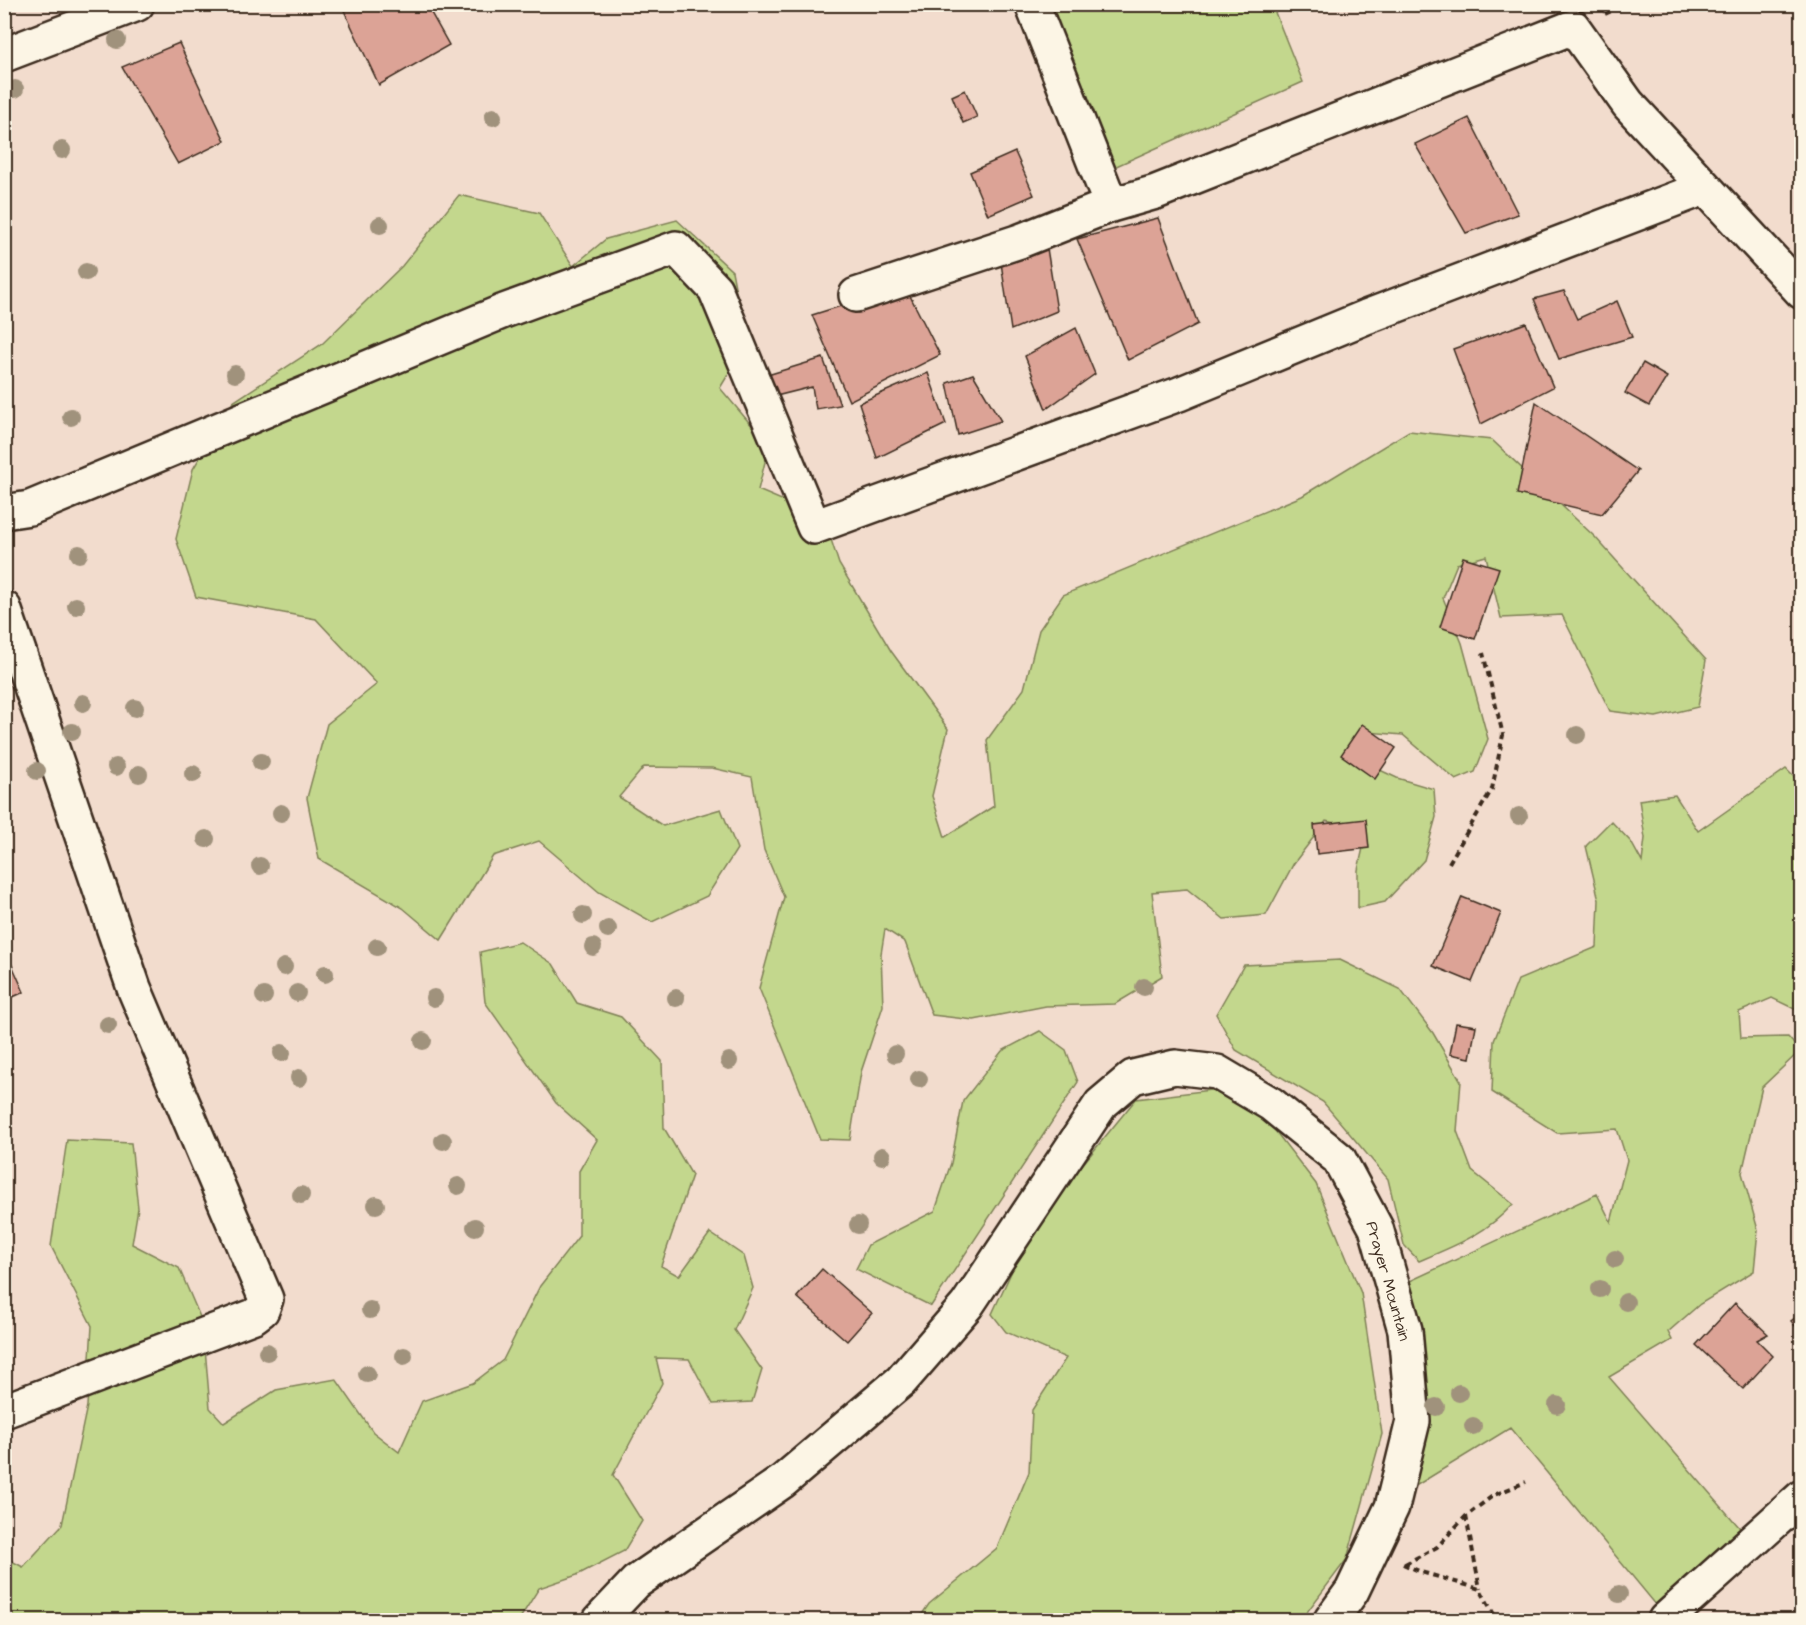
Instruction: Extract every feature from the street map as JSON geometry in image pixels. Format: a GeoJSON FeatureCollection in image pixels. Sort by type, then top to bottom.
{"type":"FeatureCollection","features":[{"type":"Feature","properties":{"kind":"street"},"geometry":{"type":"LineString","coordinates":[[4,55],[137,4]]}},
{"type":"Feature","properties":{"kind":"street"},"geometry":{"type":"LineString","coordinates":[[1032,4],[1111,205]]}},
{"type":"Feature","properties":{"kind":"street"},"geometry":{"type":"LineString","coordinates":[[856,295],[1020,241],[1111,205],[1177,184],[1573,27],[1628,104],[1802,292]]}},
{"type":"Feature","properties":{"kind":"street"},"geometry":{"type":"LineString","coordinates":[[4,512],[30,507],[504,311],[676,248],[715,289],[814,527],[1179,394],[1366,317],[1704,188]]}},
{"type":"Feature","properties":{"kind":"street"},"geometry":{"type":"LineString","coordinates":[[4,608],[134,988],[266,1299],[262,1310],[254,1317],[4,1411]]}},
{"type":"Feature","properties":{"kind":"street","name":"Prayer Mountain"},"geometry":{"type":"LineString","coordinates":[[600,1620],[636,1582],[783,1481],[901,1381],[967,1305],[1101,1104],[1133,1077],[1175,1067],[1217,1072],[1271,1104],[1339,1159],[1376,1228],[1405,1330],[1413,1421],[1392,1507],[1352,1592],[1331,1620]]}},
{"type":"Feature","properties":{"kind":"street"},"geometry":{"type":"LineString","coordinates":[[1665,1620],[1802,1497]]}},
{"type":"Feature","properties":{"kind":"path"},"geometry":{"type":"LineString","coordinates":[[1449,863],[1492,789],[1503,735],[1483,653]]}},
{"type":"Feature","properties":{"kind":"path"},"geometry":{"type":"LineString","coordinates":[[1404,1564],[1437,1547],[1466,1516],[1494,1495],[1527,1482]]}},
{"type":"Feature","properties":{"kind":"path"},"geometry":{"type":"LineString","coordinates":[[1466,1516],[1480,1589],[1497,1620]]}},
{"type":"Feature","properties":{"kind":"path"},"geometry":{"type":"LineString","coordinates":[[1372,1549],[1420,1572],[1480,1589]]}},
{"type":"Feature","properties":{"kind":"green space"},"geometry":{"type":"Polygon","coordinates":[[[1049,5],[1272,5],[1303,82],[1112,168],[1049,5]]]}},
{"type":"Feature","properties":{"kind":"green space"},"geometry":{"type":"Polygon","coordinates":[[[459,195],[539,213],[573,266],[606,239],[677,220],[732,271],[746,345],[720,388],[769,446],[758,490],[824,518],[839,564],[891,651],[948,729],[932,796],[945,837],[994,806],[987,740],[1024,689],[1039,630],[1063,595],[1302,496],[1409,431],[1492,440],[1595,537],[1706,660],[1698,707],[1656,717],[1610,711],[1562,615],[1501,618],[1486,556],[1457,564],[1443,598],[1462,643],[1488,739],[1475,772],[1456,780],[1403,735],[1368,732],[1367,764],[1397,778],[1434,789],[1436,817],[1424,860],[1385,902],[1358,908],[1358,870],[1367,830],[1326,821],[1294,863],[1266,915],[1224,919],[1187,889],[1152,892],[1162,976],[1115,1004],[1046,1006],[974,1020],[932,1015],[905,942],[885,929],[881,954],[883,1006],[861,1072],[850,1140],[820,1139],[759,988],[784,897],[764,850],[752,777],[712,768],[644,767],[619,797],[663,826],[721,809],[737,849],[707,896],[652,922],[599,892],[539,841],[493,856],[441,940],[403,908],[319,859],[307,798],[327,724],[377,684],[316,619],[196,597],[176,539],[193,469],[233,402],[322,344],[402,266],[459,195]]]}},
{"type":"Feature","properties":{"kind":"green space"},"geometry":{"type":"Polygon","coordinates":[[[1786,769],[1801,784],[1801,1012],[1772,998],[1739,1012],[1741,1038],[1788,1037],[1800,1051],[1762,1087],[1742,1173],[1758,1230],[1754,1271],[1700,1304],[1668,1332],[1672,1340],[1609,1377],[1746,1535],[1657,1606],[1510,1428],[1409,1490],[1428,1429],[1410,1281],[1597,1194],[1611,1222],[1627,1160],[1617,1129],[1557,1133],[1492,1092],[1494,1041],[1518,980],[1597,947],[1599,900],[1586,846],[1611,821],[1631,842],[1642,862],[1645,838],[1639,800],[1675,795],[1698,831],[1786,769]]]}},
{"type":"Feature","properties":{"kind":"green space"},"geometry":{"type":"Polygon","coordinates":[[[520,942],[553,964],[577,1003],[621,1017],[662,1061],[664,1128],[692,1175],[661,1266],[679,1276],[710,1233],[744,1256],[753,1288],[734,1330],[762,1370],[752,1402],[713,1404],[689,1359],[656,1358],[662,1383],[613,1475],[642,1521],[624,1551],[577,1575],[539,1588],[519,1620],[5,1620],[4,1557],[23,1567],[62,1525],[87,1406],[92,1326],[51,1246],[67,1140],[131,1143],[138,1208],[132,1244],[179,1268],[203,1324],[210,1408],[224,1423],[276,1390],[336,1379],[373,1432],[399,1452],[422,1401],[473,1383],[503,1360],[540,1286],[579,1236],[579,1171],[597,1140],[556,1103],[485,1002],[480,952],[520,942]]]}},
{"type":"Feature","properties":{"kind":"green space"},"geometry":{"type":"Polygon","coordinates":[[[1340,960],[1400,989],[1433,1033],[1461,1081],[1457,1131],[1472,1171],[1513,1204],[1481,1231],[1419,1261],[1404,1245],[1388,1179],[1323,1102],[1236,1050],[1216,1014],[1244,965],[1340,960]]]}},
{"type":"Feature","properties":{"kind":"green space"},"geometry":{"type":"Polygon","coordinates":[[[1040,1031],[1066,1050],[1078,1082],[931,1306],[856,1269],[868,1245],[935,1211],[951,1163],[963,1101],[1002,1051],[1040,1031]]]}},
{"type":"Feature","properties":{"kind":"green space"},"geometry":{"type":"Polygon","coordinates":[[[1219,1089],[1270,1124],[1316,1184],[1361,1293],[1382,1434],[1347,1559],[1301,1620],[918,1620],[929,1604],[997,1548],[1029,1472],[1032,1410],[1066,1358],[1006,1332],[992,1314],[1033,1225],[1136,1099],[1219,1089]]]}},
{"type":"Feature","properties":{"kind":"building"},"geometry":{"type":"Polygon","coordinates":[[[341,4],[426,4],[449,45],[379,85],[341,4]]]}},
{"type":"Feature","properties":{"kind":"building"},"geometry":{"type":"Polygon","coordinates":[[[179,43],[225,141],[178,164],[122,67],[179,43]]]}},
{"type":"Feature","properties":{"kind":"building"},"geometry":{"type":"Polygon","coordinates":[[[965,90],[977,117],[963,123],[952,96],[965,90]]]}},
{"type":"Feature","properties":{"kind":"building"},"geometry":{"type":"Polygon","coordinates":[[[1469,118],[1518,214],[1466,233],[1415,144],[1469,118]]]}},
{"type":"Feature","properties":{"kind":"building"},"geometry":{"type":"Polygon","coordinates":[[[1015,152],[1034,195],[988,215],[970,172],[1015,152]]]}},
{"type":"Feature","properties":{"kind":"building"},"geometry":{"type":"Polygon","coordinates":[[[1158,218],[1198,324],[1128,360],[1077,239],[1158,218]]]}},
{"type":"Feature","properties":{"kind":"building"},"geometry":{"type":"Polygon","coordinates":[[[1046,242],[1057,311],[1011,330],[1000,256],[1046,242]]]}},
{"type":"Feature","properties":{"kind":"building"},"geometry":{"type":"Polygon","coordinates":[[[905,286],[940,355],[849,401],[812,315],[905,286]]]}},
{"type":"Feature","properties":{"kind":"building"},"geometry":{"type":"Polygon","coordinates":[[[1564,291],[1577,319],[1617,301],[1632,337],[1559,359],[1534,299],[1564,291]]]}},
{"type":"Feature","properties":{"kind":"building"},"geometry":{"type":"Polygon","coordinates":[[[1526,323],[1553,387],[1481,424],[1453,349],[1526,323]]]}},
{"type":"Feature","properties":{"kind":"building"},"geometry":{"type":"Polygon","coordinates":[[[1076,328],[1095,374],[1046,409],[1025,356],[1076,328]]]}},
{"type":"Feature","properties":{"kind":"building"},"geometry":{"type":"Polygon","coordinates":[[[823,358],[840,405],[816,409],[812,387],[768,398],[761,377],[823,358]]]}},
{"type":"Feature","properties":{"kind":"building"},"geometry":{"type":"Polygon","coordinates":[[[1643,363],[1667,377],[1649,406],[1625,393],[1643,363]]]}},
{"type":"Feature","properties":{"kind":"building"},"geometry":{"type":"Polygon","coordinates":[[[928,373],[946,424],[877,458],[859,403],[928,373]]]}},
{"type":"Feature","properties":{"kind":"building"},"geometry":{"type":"Polygon","coordinates":[[[973,374],[1001,421],[958,435],[947,383],[973,374]]]}},
{"type":"Feature","properties":{"kind":"building"},"geometry":{"type":"Polygon","coordinates":[[[1536,402],[1638,471],[1602,514],[1517,494],[1536,402]]]}},
{"type":"Feature","properties":{"kind":"building"},"geometry":{"type":"Polygon","coordinates":[[[1463,557],[1499,568],[1475,639],[1440,627],[1463,557]]]}},
{"type":"Feature","properties":{"kind":"building"},"geometry":{"type":"Polygon","coordinates":[[[1362,724],[1396,748],[1375,779],[1341,755],[1362,724]]]}},
{"type":"Feature","properties":{"kind":"building"},"geometry":{"type":"Polygon","coordinates":[[[1366,819],[1369,848],[1317,854],[1314,825],[1366,819]]]}},
{"type":"Feature","properties":{"kind":"building"},"geometry":{"type":"Polygon","coordinates":[[[1462,897],[1501,913],[1472,982],[1433,966],[1462,897]]]}},
{"type":"Feature","properties":{"kind":"building"},"geometry":{"type":"Polygon","coordinates":[[[4,947],[24,992],[4,1001],[4,947]]]}},
{"type":"Feature","properties":{"kind":"building"},"geometry":{"type":"Polygon","coordinates":[[[1456,1023],[1476,1026],[1470,1058],[1450,1054],[1456,1023]]]}},
{"type":"Feature","properties":{"kind":"building"},"geometry":{"type":"Polygon","coordinates":[[[822,1269],[872,1313],[847,1341],[797,1297],[822,1269]]]}},
{"type":"Feature","properties":{"kind":"building"},"geometry":{"type":"Polygon","coordinates":[[[1735,1303],[1768,1334],[1757,1340],[1773,1356],[1743,1389],[1696,1345],[1735,1303]]]}},
{"type":"Feature","properties":{"kind":"building"},"geometry":{"type":"Polygon","coordinates":[[[1802,1313],[1802,1334],[1791,1321],[1802,1313]]]}}]}
